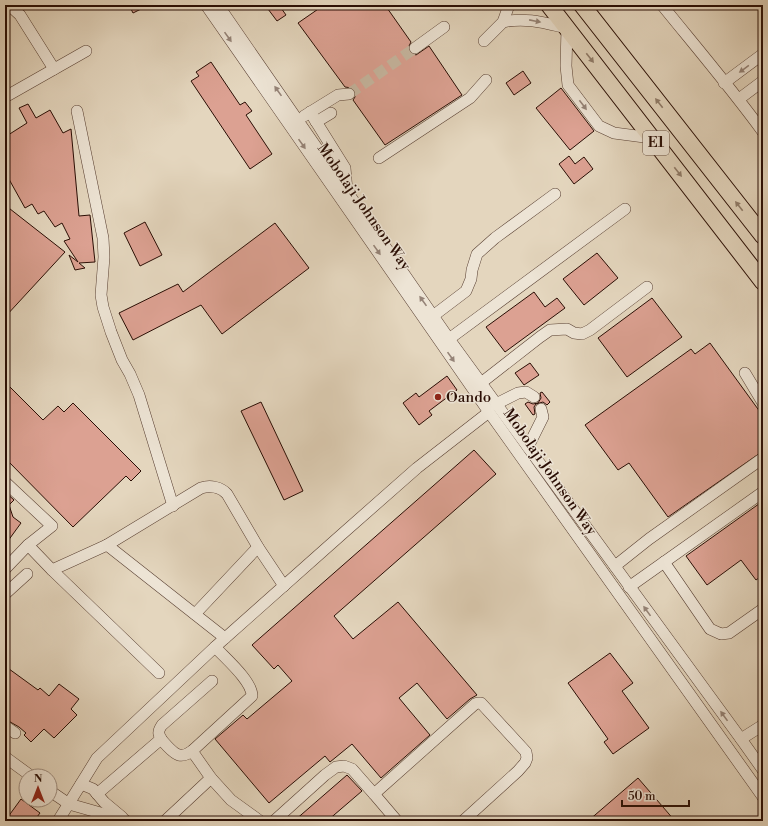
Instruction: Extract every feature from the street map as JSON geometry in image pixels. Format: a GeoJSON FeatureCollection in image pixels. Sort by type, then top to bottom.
{"type":"FeatureCollection","features":[{"type":"Feature","properties":{"kind":"highway","name":"E1"},"geometry":{"type":"LineString","coordinates":[[549,5],[763,282]]}},
{"type":"Feature","properties":{"kind":"highway","name":"E1"},"geometry":{"type":"LineString","coordinates":[[582,5],[763,236]]}},
{"type":"Feature","properties":{"kind":"street"},"geometry":{"type":"LineString","coordinates":[[9,5],[20,16],[54,69]]}},
{"type":"Feature","properties":{"kind":"street","name":"Mobolaji Johnson Way"},"geometry":{"type":"LineString","coordinates":[[206,5],[493,408],[763,797]]}},
{"type":"Feature","properties":{"kind":"street","name":"Mobolaji Johnson Way"},"geometry":{"type":"LineString","coordinates":[[218,5],[481,383],[493,408],[528,447],[763,770]]}},
{"type":"Feature","properties":{"kind":"street"},"geometry":{"type":"LineString","coordinates":[[484,41],[503,22],[509,5]]}},
{"type":"Feature","properties":{"kind":"street"},"geometry":{"type":"LineString","coordinates":[[662,5],[724,83],[739,99],[763,132]]}},
{"type":"Feature","properties":{"kind":"street"},"geometry":{"type":"LineString","coordinates":[[503,22],[514,20],[531,20],[567,28],[566,58],[568,85],[599,126],[614,133],[652,138]]}},
{"type":"Feature","properties":{"kind":"street"},"geometry":{"type":"LineString","coordinates":[[415,48],[444,27]]}},
{"type":"Feature","properties":{"kind":"street"},"geometry":{"type":"LineString","coordinates":[[5,96],[86,51]]}},
{"type":"Feature","properties":{"kind":"street"},"geometry":{"type":"LineString","coordinates":[[724,83],[763,54]]}},
{"type":"Feature","properties":{"kind":"street"},"geometry":{"type":"LineString","coordinates":[[379,158],[470,98],[486,80]]}},
{"type":"Feature","properties":{"kind":"street"},"geometry":{"type":"LineString","coordinates":[[739,99],[763,80]]}},
{"type":"Feature","properties":{"kind":"street"},"geometry":{"type":"LineString","coordinates":[[313,117],[338,95],[349,94]]}},
{"type":"Feature","properties":{"kind":"street"},"geometry":{"type":"LineString","coordinates":[[77,111],[103,238],[104,257],[101,295],[103,308],[110,332],[139,395],[173,506]]}},
{"type":"Feature","properties":{"kind":"street"},"geometry":{"type":"LineString","coordinates":[[298,119],[331,113]]}},
{"type":"Feature","properties":{"kind":"street"},"geometry":{"type":"LineString","coordinates":[[313,117],[346,168],[347,191]]}},
{"type":"Feature","properties":{"kind":"street"},"geometry":{"type":"LineString","coordinates":[[433,316],[466,291],[477,254],[555,194]]}},
{"type":"Feature","properties":{"kind":"street"},"geometry":{"type":"LineString","coordinates":[[449,339],[624,209]]}},
{"type":"Feature","properties":{"kind":"street"},"geometry":{"type":"LineString","coordinates":[[481,383],[550,330],[567,328],[574,333],[582,334],[647,287]]}},
{"type":"Feature","properties":{"kind":"street"},"geometry":{"type":"LineString","coordinates":[[745,374],[763,403]]}},
{"type":"Feature","properties":{"kind":"street"},"geometry":{"type":"LineString","coordinates":[[58,821],[97,758],[225,638],[417,468],[493,408],[518,393],[526,392],[534,397]]}},
{"type":"Feature","properties":{"kind":"street"},"geometry":{"type":"LineString","coordinates":[[528,447],[543,417],[541,409]]}},
{"type":"Feature","properties":{"kind":"street"},"geometry":{"type":"LineString","coordinates":[[615,566],[649,539],[763,458]]}},
{"type":"Feature","properties":{"kind":"street"},"geometry":{"type":"LineString","coordinates":[[5,482],[52,526],[28,545],[5,569]]}},
{"type":"Feature","properties":{"kind":"street"},"geometry":{"type":"LineString","coordinates":[[52,570],[107,545],[207,486],[220,489],[227,494],[258,548],[284,586]]}},
{"type":"Feature","properties":{"kind":"street"},"geometry":{"type":"LineString","coordinates":[[629,587],[763,492]]}},
{"type":"Feature","properties":{"kind":"street"},"geometry":{"type":"LineString","coordinates":[[28,545],[52,570],[160,673]]}},
{"type":"Feature","properties":{"kind":"street"},"geometry":{"type":"LineString","coordinates":[[107,545],[225,638]]}},
{"type":"Feature","properties":{"kind":"street"},"geometry":{"type":"LineString","coordinates":[[195,614],[258,548]]}},
{"type":"Feature","properties":{"kind":"street"},"geometry":{"type":"LineString","coordinates":[[664,562],[710,629],[721,634],[729,633],[763,609]]}},
{"type":"Feature","properties":{"kind":"street"},"geometry":{"type":"LineString","coordinates":[[5,594],[26,574]]}},
{"type":"Feature","properties":{"kind":"street"},"geometry":{"type":"LineString","coordinates":[[212,681],[158,730],[161,739],[175,753],[184,756],[192,752],[252,696],[252,692],[246,681],[215,647]]}},
{"type":"Feature","properties":{"kind":"street"},"geometry":{"type":"LineString","coordinates":[[374,794],[478,702],[481,703],[526,752],[527,758],[518,772],[463,821]]}},
{"type":"Feature","properties":{"kind":"street"},"geometry":{"type":"LineString","coordinates":[[741,739],[763,725]]}},
{"type":"Feature","properties":{"kind":"street"},"geometry":{"type":"LineString","coordinates":[[5,726],[15,733]]}},
{"type":"Feature","properties":{"kind":"street"},"geometry":{"type":"LineString","coordinates":[[97,794],[161,739]]}},
{"type":"Feature","properties":{"kind":"street"},"geometry":{"type":"LineString","coordinates":[[192,752],[211,778],[231,800],[260,821]]}},
{"type":"Feature","properties":{"kind":"street"},"geometry":{"type":"LineString","coordinates":[[5,757],[20,768]]}},
{"type":"Feature","properties":{"kind":"street"},"geometry":{"type":"LineString","coordinates":[[274,821],[325,775],[336,767],[344,766],[352,769],[397,821]]}},
{"type":"Feature","properties":{"kind":"street"},"geometry":{"type":"LineString","coordinates":[[164,821],[211,778]]}},
{"type":"Feature","properties":{"kind":"street"},"geometry":{"type":"LineString","coordinates":[[80,784],[93,789],[104,802],[126,820]]}},
{"type":"Feature","properties":{"kind":"street"},"geometry":{"type":"LineString","coordinates":[[58,796],[69,804],[102,817],[126,820]]}},
{"type":"Feature","properties":{"kind":"building"},"geometry":{"type":"Polygon","coordinates":[[[129,5],[149,5],[133,13],[129,5]]]}},
{"type":"Feature","properties":{"kind":"building"},"geometry":{"type":"Polygon","coordinates":[[[265,5],[279,5],[286,15],[277,21],[265,5]]]}},
{"type":"Feature","properties":{"kind":"building"},"geometry":{"type":"Polygon","coordinates":[[[324,5],[385,5],[411,42],[408,48],[410,52],[416,55],[429,46],[462,95],[385,145],[353,100],[355,97],[355,90],[345,87],[298,23],[324,5]]]}},
{"type":"Feature","properties":{"kind":"building"},"geometry":{"type":"Polygon","coordinates":[[[211,62],[240,105],[245,102],[252,111],[246,115],[272,154],[250,169],[191,81],[199,76],[196,72],[211,62]]]}},
{"type":"Feature","properties":{"kind":"building"},"geometry":{"type":"Polygon","coordinates":[[[523,71],[531,83],[514,95],[506,83],[523,71]]]}},
{"type":"Feature","properties":{"kind":"building"},"geometry":{"type":"Polygon","coordinates":[[[561,88],[594,131],[570,150],[536,108],[561,88]]]}},
{"type":"Feature","properties":{"kind":"building"},"geometry":{"type":"Polygon","coordinates":[[[28,104],[36,118],[50,110],[63,133],[71,129],[79,216],[90,215],[95,262],[79,263],[85,268],[75,270],[69,255],[78,262],[64,241],[70,239],[62,223],[55,227],[44,211],[38,214],[32,204],[25,208],[5,172],[5,137],[27,123],[19,108],[28,104]]]}},
{"type":"Feature","properties":{"kind":"building"},"geometry":{"type":"Polygon","coordinates":[[[569,156],[575,164],[584,157],[593,169],[574,184],[559,164],[569,156]]]}},
{"type":"Feature","properties":{"kind":"building"},"geometry":{"type":"Polygon","coordinates":[[[5,205],[65,252],[5,317],[5,205]]]}},
{"type":"Feature","properties":{"kind":"building"},"geometry":{"type":"Polygon","coordinates":[[[145,222],[162,255],[140,266],[124,233],[145,222]]]}},
{"type":"Feature","properties":{"kind":"building"},"geometry":{"type":"Polygon","coordinates":[[[275,223],[309,268],[222,334],[201,305],[133,340],[119,313],[178,284],[183,292],[275,223]]]}},
{"type":"Feature","properties":{"kind":"building"},"geometry":{"type":"Polygon","coordinates":[[[597,253],[618,278],[584,305],[563,279],[597,253]]]}},
{"type":"Feature","properties":{"kind":"building"},"geometry":{"type":"Polygon","coordinates":[[[534,292],[545,307],[557,298],[565,308],[505,352],[486,327],[534,292]]]}},
{"type":"Feature","properties":{"kind":"building"},"geometry":{"type":"Polygon","coordinates":[[[652,298],[682,337],[627,377],[598,338],[652,298]]]}},
{"type":"Feature","properties":{"kind":"building"},"geometry":{"type":"Polygon","coordinates":[[[710,343],[763,416],[763,451],[668,517],[629,463],[618,470],[585,425],[691,349],[695,354],[710,343]]]}},
{"type":"Feature","properties":{"kind":"building"},"geometry":{"type":"Polygon","coordinates":[[[530,363],[539,375],[524,385],[515,373],[530,363]]]}},
{"type":"Feature","properties":{"kind":"building"},"geometry":{"type":"Polygon","coordinates":[[[447,376],[457,390],[429,411],[432,415],[419,425],[403,403],[416,393],[419,397],[447,376]]]}},
{"type":"Feature","properties":{"kind":"building"},"geometry":{"type":"Polygon","coordinates":[[[5,382],[43,420],[58,406],[64,412],[73,403],[141,471],[131,481],[126,476],[73,527],[5,458],[5,382]]]}},
{"type":"Feature","properties":{"kind":"building"},"geometry":{"type":"Polygon","coordinates":[[[542,392],[550,402],[547,405],[543,402],[536,404],[534,407],[535,414],[533,415],[525,404],[528,402],[533,404],[538,403],[541,398],[540,393],[542,392]]]}},
{"type":"Feature","properties":{"kind":"building"},"geometry":{"type":"Polygon","coordinates":[[[261,402],[303,491],[284,500],[241,411],[261,402]]]}},
{"type":"Feature","properties":{"kind":"building"},"geometry":{"type":"Polygon","coordinates":[[[474,450],[496,474],[334,616],[353,639],[398,602],[477,695],[470,699],[447,719],[417,683],[399,698],[430,735],[381,778],[352,744],[330,762],[325,756],[269,803],[215,739],[243,715],[247,719],[292,681],[278,665],[274,669],[252,645],[474,450]]]}},
{"type":"Feature","properties":{"kind":"building"},"geometry":{"type":"Polygon","coordinates":[[[5,492],[14,500],[9,505],[13,517],[21,523],[5,545],[5,492]]]}},
{"type":"Feature","properties":{"kind":"building"},"geometry":{"type":"Polygon","coordinates":[[[763,501],[763,575],[756,580],[741,560],[707,585],[686,556],[763,501]]]}},
{"type":"Feature","properties":{"kind":"building"},"geometry":{"type":"Polygon","coordinates":[[[610,653],[633,683],[622,691],[649,728],[613,754],[604,742],[608,739],[568,683],[610,653]]]}},
{"type":"Feature","properties":{"kind":"building"},"geometry":{"type":"Polygon","coordinates":[[[5,666],[38,690],[40,688],[49,696],[59,684],[79,699],[71,709],[77,715],[54,738],[44,729],[31,742],[24,735],[26,733],[5,719],[5,666]]]}},
{"type":"Feature","properties":{"kind":"building"},"geometry":{"type":"Polygon","coordinates":[[[347,775],[362,791],[327,821],[294,821],[347,775]]]}},
{"type":"Feature","properties":{"kind":"building"},"geometry":{"type":"Polygon","coordinates":[[[638,778],[675,821],[588,821],[638,778]]]}},
{"type":"Feature","properties":{"kind":"building"},"geometry":{"type":"Polygon","coordinates":[[[18,803],[18,808],[33,808],[40,813],[34,821],[5,821],[18,803]]]}},
{"type":"Feature","properties":{"kind":"tunnel"},"geometry":{"type":"LineString","coordinates":[[349,94],[415,48]]}},
{"type":"Feature","properties":{"kind":"place","name":"Oando"},"geometry":{"type":"Point","coordinates":[438,397]}}]}
